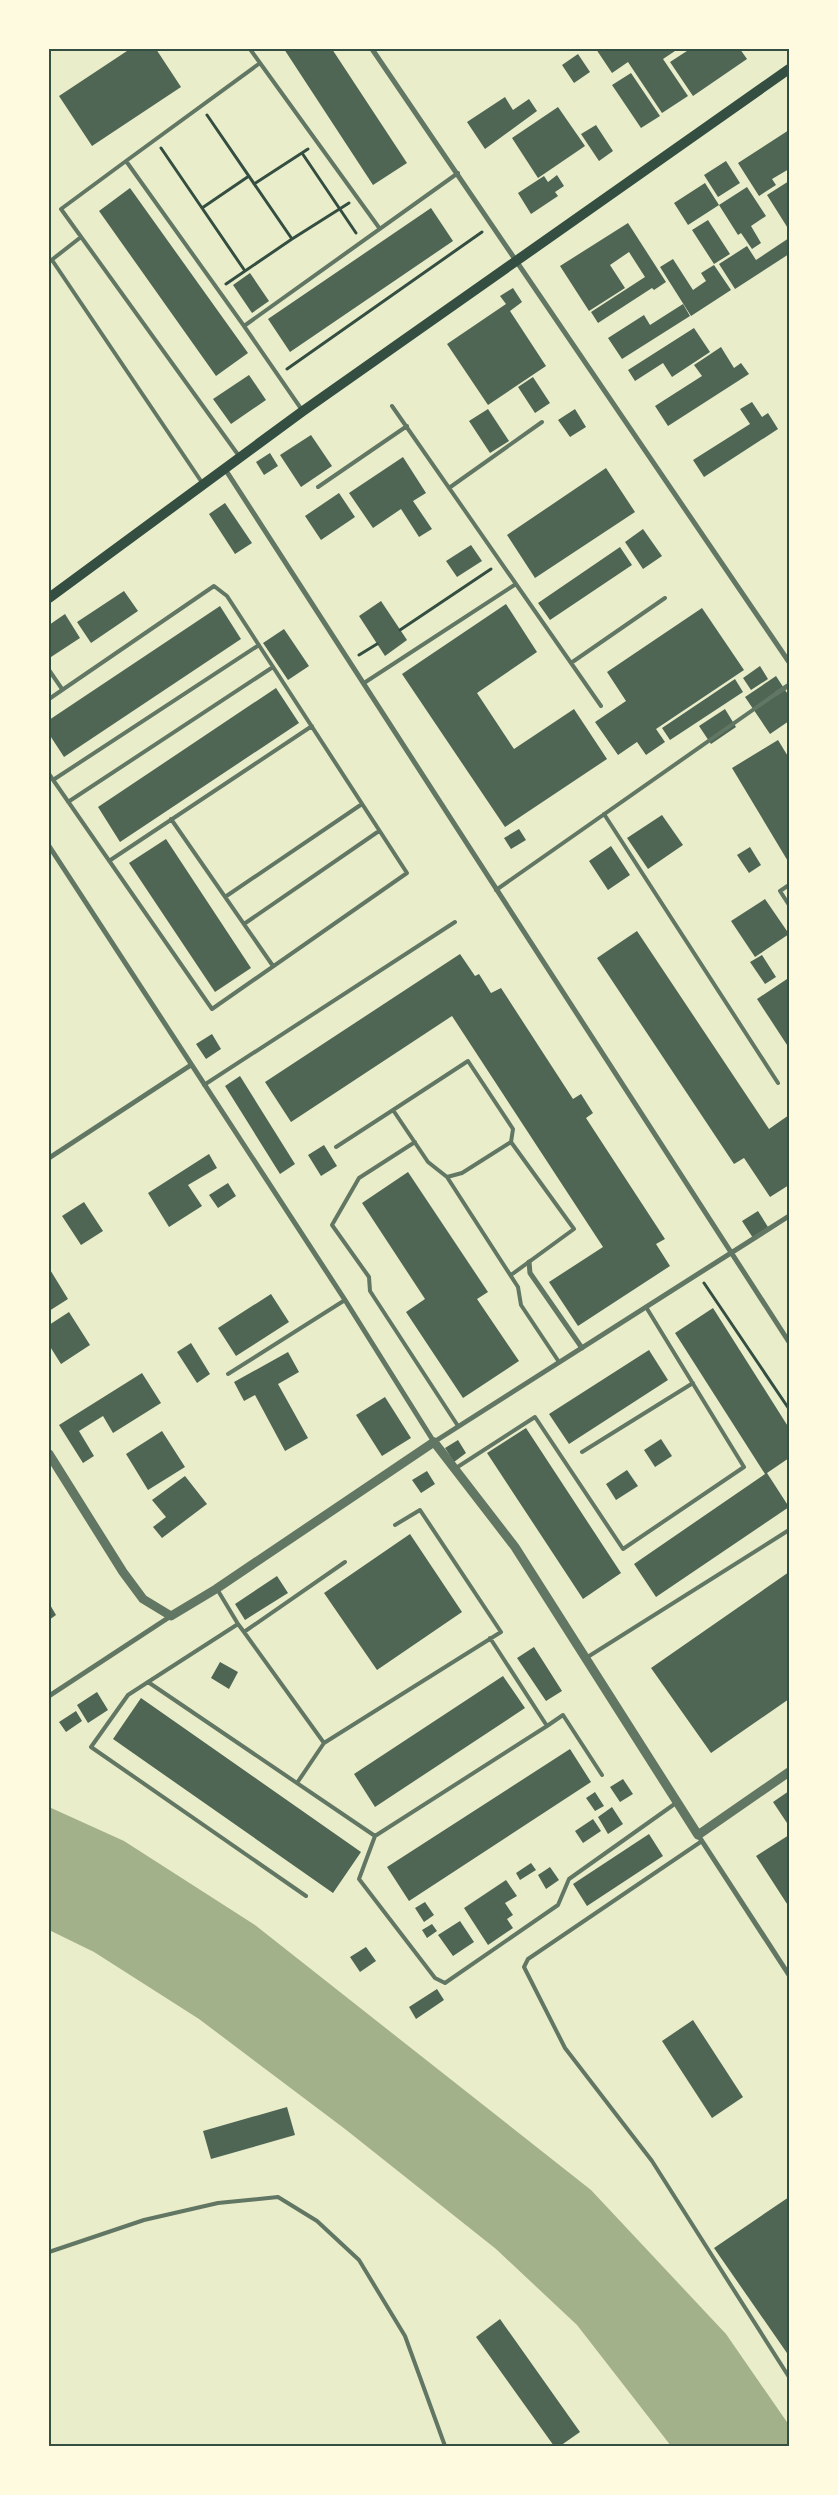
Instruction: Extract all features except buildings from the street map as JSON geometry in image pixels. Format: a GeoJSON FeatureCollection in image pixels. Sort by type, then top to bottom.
{"type":"FeatureCollection","features":[{"type":"Feature","properties":{"kind":"main road"},"geometry":{"type":"LineString","coordinates":[[49,598],[303,411],[517,263],[789,70]]}},
{"type":"Feature","properties":{"kind":"street"},"geometry":{"type":"LineString","coordinates":[[372,49],[789,662]]}},
{"type":"Feature","properties":{"kind":"street"},"geometry":{"type":"LineString","coordinates":[[225,469],[789,1342]]}},
{"type":"Feature","properties":{"kind":"street"},"geometry":{"type":"LineString","coordinates":[[777,694],[789,685]]}},
{"type":"Feature","properties":{"kind":"street"},"geometry":{"type":"LineString","coordinates":[[49,846],[345,1300],[434,1442],[456,1468],[515,1547],[676,1803],[789,1975]]}},
{"type":"Feature","properties":{"kind":"street"},"geometry":{"type":"LineString","coordinates":[[49,1158],[191,1065]]}},
{"type":"Feature","properties":{"kind":"street"},"geometry":{"type":"LineString","coordinates":[[49,1696],[171,1616],[216,1589],[458,1426],[789,1216]]}},
{"type":"Feature","properties":{"kind":"street"},"geometry":{"type":"LineString","coordinates":[[529,1262],[530,1273],[582,1348]]}},
{"type":"Feature","properties":{"kind":"street"},"geometry":{"type":"LineString","coordinates":[[49,1454],[142,1599],[171,1616]]}},
{"type":"Feature","properties":{"kind":"street"},"geometry":{"type":"LineString","coordinates":[[700,1838],[789,1772]]}},
{"type":"Feature","properties":{"kind":"lane"},"geometry":{"type":"LineString","coordinates":[[250,49],[380,229]]}},
{"type":"Feature","properties":{"kind":"lane"},"geometry":{"type":"LineString","coordinates":[[240,458],[61,209],[260,62]]}},
{"type":"Feature","properties":{"kind":"lane"},"geometry":{"type":"LineString","coordinates":[[126,161],[303,411]]}},
{"type":"Feature","properties":{"kind":"lane"},"geometry":{"type":"LineString","coordinates":[[244,326],[458,173]]}},
{"type":"Feature","properties":{"kind":"lane"},"geometry":{"type":"LineString","coordinates":[[81,237],[50,261],[203,485]]}},
{"type":"Feature","properties":{"kind":"lane"},"geometry":{"type":"LineString","coordinates":[[392,406],[601,706]]}},
{"type":"Feature","properties":{"kind":"lane"},"geometry":{"type":"LineString","coordinates":[[449,488],[542,422]]}},
{"type":"Feature","properties":{"kind":"lane"},"geometry":{"type":"LineString","coordinates":[[318,487],[406,426]]}},
{"type":"Feature","properties":{"kind":"lane"},"geometry":{"type":"LineString","coordinates":[[364,683],[516,584]]}},
{"type":"Feature","properties":{"kind":"lane"},"geometry":{"type":"LineString","coordinates":[[49,699],[214,586],[227,596],[407,873],[212,1009],[49,774]]}},
{"type":"Feature","properties":{"kind":"lane"},"geometry":{"type":"LineString","coordinates":[[571,663],[665,598]]}},
{"type":"Feature","properties":{"kind":"lane"},"geometry":{"type":"LineString","coordinates":[[53,780],[259,645]]}},
{"type":"Feature","properties":{"kind":"lane"},"geometry":{"type":"LineString","coordinates":[[68,802],[273,667]]}},
{"type":"Feature","properties":{"kind":"lane"},"geometry":{"type":"LineString","coordinates":[[49,670],[62,689]]}},
{"type":"Feature","properties":{"kind":"lane"},"geometry":{"type":"LineString","coordinates":[[496,890],[777,694]]}},
{"type":"Feature","properties":{"kind":"lane"},"geometry":{"type":"LineString","coordinates":[[109,861],[312,726]]}},
{"type":"Feature","properties":{"kind":"lane"},"geometry":{"type":"LineString","coordinates":[[225,897],[362,804]]}},
{"type":"Feature","properties":{"kind":"lane"},"geometry":{"type":"LineString","coordinates":[[604,814],[778,1083]]}},
{"type":"Feature","properties":{"kind":"lane"},"geometry":{"type":"LineString","coordinates":[[172,819],[273,966]]}},
{"type":"Feature","properties":{"kind":"lane"},"geometry":{"type":"LineString","coordinates":[[244,924],[380,831]]}},
{"type":"Feature","properties":{"kind":"lane"},"geometry":{"type":"LineString","coordinates":[[789,885],[780,891],[789,905]]}},
{"type":"Feature","properties":{"kind":"lane"},"geometry":{"type":"LineString","coordinates":[[204,1085],[455,922]]}},
{"type":"Feature","properties":{"kind":"lane"},"geometry":{"type":"LineString","coordinates":[[336,1147],[468,1061],[514,1129],[511,1142],[462,1173],[447,1177]]}},
{"type":"Feature","properties":{"kind":"lane"},"geometry":{"type":"LineString","coordinates":[[393,1110],[428,1162],[447,1177],[518,1287],[522,1305],[559,1362]]}},
{"type":"Feature","properties":{"kind":"lane"},"geometry":{"type":"LineString","coordinates":[[415,1142],[358,1178],[332,1225],[369,1277],[370,1291],[458,1426]]}},
{"type":"Feature","properties":{"kind":"lane"},"geometry":{"type":"LineString","coordinates":[[510,1275],[574,1229],[511,1142]]}},
{"type":"Feature","properties":{"kind":"lane"},"geometry":{"type":"LineString","coordinates":[[228,1374],[345,1300]]}},
{"type":"Feature","properties":{"kind":"lane"},"geometry":{"type":"LineString","coordinates":[[456,1468],[535,1417],[623,1549],[744,1467],[646,1307]]}},
{"type":"Feature","properties":{"kind":"lane"},"geometry":{"type":"LineString","coordinates":[[582,1452],[693,1384]]}},
{"type":"Feature","properties":{"kind":"lane"},"geometry":{"type":"LineString","coordinates":[[297,1783],[324,1743],[501,1632],[420,1510],[395,1525]]}},
{"type":"Feature","properties":{"kind":"lane"},"geometry":{"type":"LineString","coordinates":[[585,1659],[789,1530]]}},
{"type":"Feature","properties":{"kind":"lane"},"geometry":{"type":"LineString","coordinates":[[244,1632],[345,1562]]}},
{"type":"Feature","properties":{"kind":"lane"},"geometry":{"type":"LineString","coordinates":[[216,1589],[238,1624],[324,1743]]}},
{"type":"Feature","properties":{"kind":"lane"},"geometry":{"type":"LineString","coordinates":[[238,1624],[128,1695],[91,1746],[306,1896]]}},
{"type":"Feature","properties":{"kind":"lane"},"geometry":{"type":"LineString","coordinates":[[490,1638],[547,1726]]}},
{"type":"Feature","properties":{"kind":"lane"},"geometry":{"type":"LineString","coordinates":[[148,1682],[375,1836]]}},
{"type":"Feature","properties":{"kind":"lane"},"geometry":{"type":"LineString","coordinates":[[602,1775],[563,1716],[375,1836],[359,1879],[435,1978],[445,1983],[558,1905],[569,1878],[676,1803]]}},
{"type":"Feature","properties":{"kind":"lane"},"geometry":{"type":"LineString","coordinates":[[700,1838],[528,1959],[524,1967],[565,2048],[652,2162],[789,2377]]}},
{"type":"Feature","properties":{"kind":"lane"},"geometry":{"type":"LineString","coordinates":[[49,2252],[144,2220],[218,2203],[278,2197],[317,2221],[359,2260],[405,2336],[445,2446]]}},
{"type":"Feature","properties":{"kind":"path"},"geometry":{"type":"LineString","coordinates":[[201,106],[292,239]]}},
{"type":"Feature","properties":{"kind":"path"},"geometry":{"type":"LineString","coordinates":[[155,139],[245,271]]}},
{"type":"Feature","properties":{"kind":"path"},"geometry":{"type":"LineString","coordinates":[[254,184],[318,143]]}},
{"type":"Feature","properties":{"kind":"path"},"geometry":{"type":"LineString","coordinates":[[302,153],[362,242]]}},
{"type":"Feature","properties":{"kind":"path"},"geometry":{"type":"LineString","coordinates":[[202,208],[249,176]]}},
{"type":"Feature","properties":{"kind":"path"},"geometry":{"type":"LineString","coordinates":[[218,290],[292,239],[357,198]]}},
{"type":"Feature","properties":{"kind":"path"},"geometry":{"type":"LineString","coordinates":[[278,375],[492,225]]}},
{"type":"Feature","properties":{"kind":"path"},"geometry":{"type":"LineString","coordinates":[[400,630],[501,562]]}},
{"type":"Feature","properties":{"kind":"path"},"geometry":{"type":"LineString","coordinates":[[349,661],[377,644]]}},
{"type":"Feature","properties":{"kind":"path"},"geometry":{"type":"LineString","coordinates":[[698,1274],[789,1409]]}},
{"type":"Feature","properties":{"kind":"shaded area"},"geometry":{"type":"Polygon","coordinates":[[[49,1807],[124,1841],[255,1925],[591,2190],[726,2334],[789,2425],[789,2446],[671,2446],[577,2325],[496,2249],[345,2129],[199,2019],[94,1952],[49,1930],[49,1807]]]}}]}
